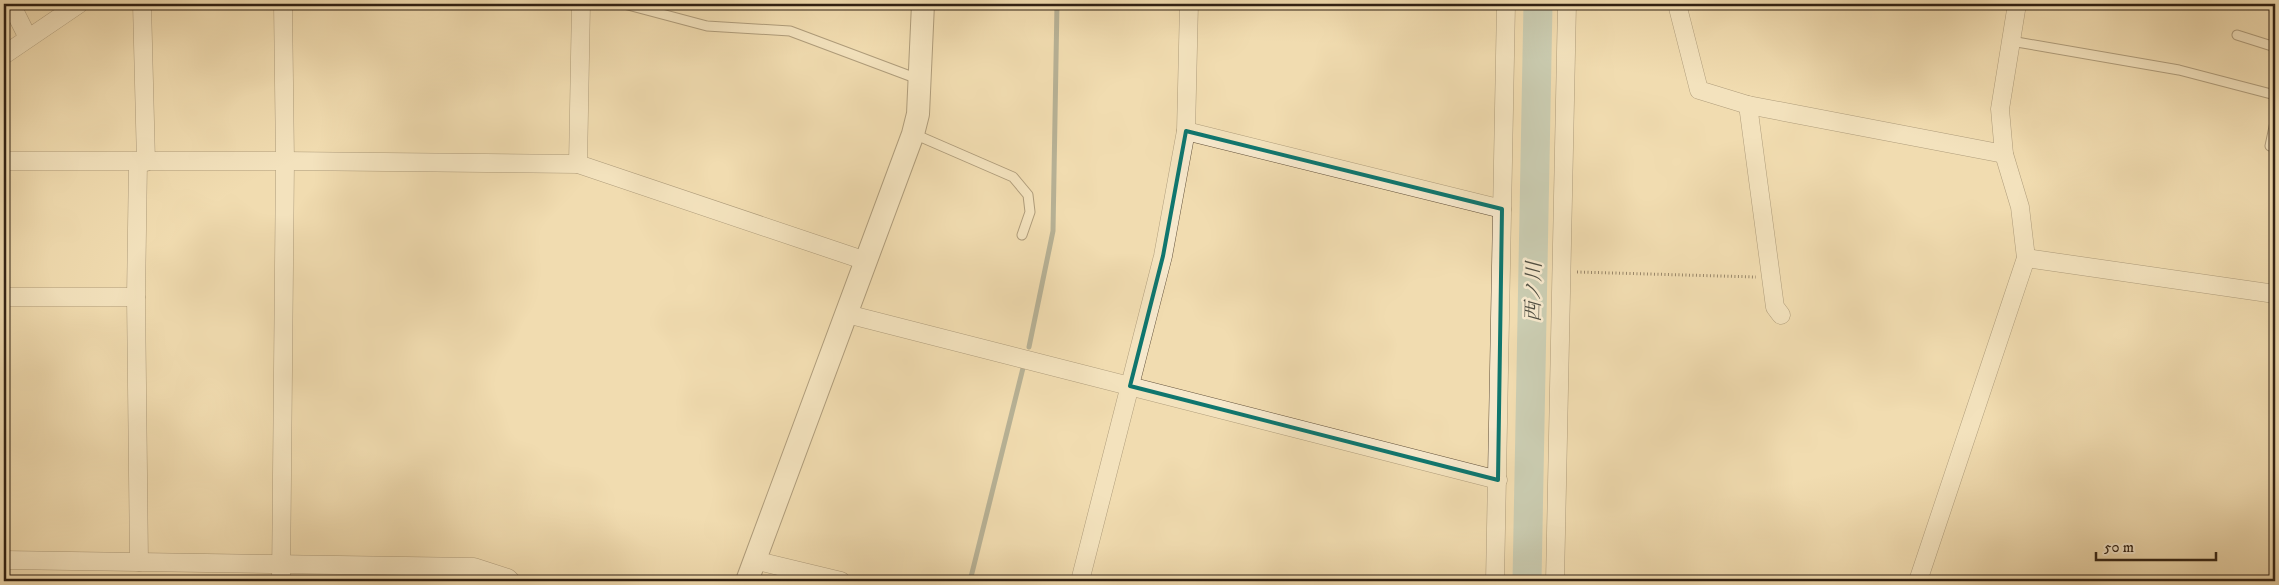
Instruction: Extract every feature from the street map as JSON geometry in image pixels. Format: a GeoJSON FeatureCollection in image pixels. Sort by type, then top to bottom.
{"type":"FeatureCollection","features":[{"type":"Feature","properties":{"kind":"street"},"geometry":{"type":"LineString","coordinates":[[11,4],[28,38]]}},
{"type":"Feature","properties":{"kind":"street"},"geometry":{"type":"LineString","coordinates":[[4,55],[79,4]]}},
{"type":"Feature","properties":{"kind":"street"},"geometry":{"type":"LineString","coordinates":[[139,562],[136,297],[142,162],[142,4]]}},
{"type":"Feature","properties":{"kind":"street"},"geometry":{"type":"LineString","coordinates":[[281,573],[285,161],[283,4]]}},
{"type":"Feature","properties":{"kind":"street"},"geometry":{"type":"LineString","coordinates":[[578,164],[581,4]]}},
{"type":"Feature","properties":{"kind":"street"},"geometry":{"type":"LineString","coordinates":[[747,581],[913,134],[918,114],[918,79],[923,4]]}},
{"type":"Feature","properties":{"kind":"street"},"geometry":{"type":"LineString","coordinates":[[1080,581],[1163,256],[1186,131],[1188,4]]}},
{"type":"Feature","properties":{"kind":"street"},"geometry":{"type":"LineString","coordinates":[[1495,581],[1506,4]]}},
{"type":"Feature","properties":{"kind":"street"},"geometry":{"type":"LineString","coordinates":[[1555,581],[1567,4]]}},
{"type":"Feature","properties":{"kind":"street"},"geometry":{"type":"LineString","coordinates":[[1677,4],[1699,90],[1748,106],[2004,154]]}},
{"type":"Feature","properties":{"kind":"street"},"geometry":{"type":"LineString","coordinates":[[1918,581],[2026,258],[2020,207],[2004,154],[2000,110],[2016,4]]}},
{"type":"Feature","properties":{"kind":"street"},"geometry":{"type":"LineString","coordinates":[[1748,106],[1775,307],[1781,315]]}},
{"type":"Feature","properties":{"kind":"street"},"geometry":{"type":"LineString","coordinates":[[1186,131],[1502,209]]}},
{"type":"Feature","properties":{"kind":"street"},"geometry":{"type":"LineString","coordinates":[[4,161],[578,164],[866,261]]}},
{"type":"Feature","properties":{"kind":"street"},"geometry":{"type":"LineString","coordinates":[[2026,258],[2275,294]]}},
{"type":"Feature","properties":{"kind":"street"},"geometry":{"type":"LineString","coordinates":[[4,297],[136,297]]}},
{"type":"Feature","properties":{"kind":"street"},"geometry":{"type":"LineString","coordinates":[[847,314],[1498,480]]}},
{"type":"Feature","properties":{"kind":"street"},"geometry":{"type":"LineString","coordinates":[[4,560],[139,562],[281,573],[425,574],[474,567],[508,578],[511,581]]}},
{"type":"Feature","properties":{"kind":"street"},"geometry":{"type":"LineString","coordinates":[[754,560],[841,581]]}},
{"type":"Feature","properties":{"kind":"lane"},"geometry":{"type":"LineString","coordinates":[[624,4],[707,26],[790,31],[918,79]]}},
{"type":"Feature","properties":{"kind":"lane"},"geometry":{"type":"LineString","coordinates":[[2237,35],[2275,47]]}},
{"type":"Feature","properties":{"kind":"lane"},"geometry":{"type":"LineString","coordinates":[[2011,41],[2179,70],[2275,95]]}},
{"type":"Feature","properties":{"kind":"lane"},"geometry":{"type":"LineString","coordinates":[[2270,146],[2275,122]]}},
{"type":"Feature","properties":{"kind":"lane"},"geometry":{"type":"LineString","coordinates":[[913,134],[1013,177],[1028,195],[1030,212],[1022,235]]}},
{"type":"Feature","properties":{"kind":"path"},"geometry":{"type":"LineString","coordinates":[[1562,272],[1771,277]]}},
{"type":"Feature","properties":{"kind":"highlighted area"},"geometry":{"type":"Polygon","coordinates":[[[1186,131],[1502,209],[1498,480],[1130,386],[1163,256],[1186,131]]]}},
{"type":"Feature","properties":{"kind":"waterway"},"geometry":{"type":"LineString","coordinates":[[1029,347],[1053,231],[1057,4]]}},
{"type":"Feature","properties":{"kind":"waterway","name":"西ノ川"},"geometry":{"type":"LineString","coordinates":[[1527,581],[1538,4]]}},
{"type":"Feature","properties":{"kind":"waterway"},"geometry":{"type":"LineString","coordinates":[[970,581],[1023,368]]}}]}
